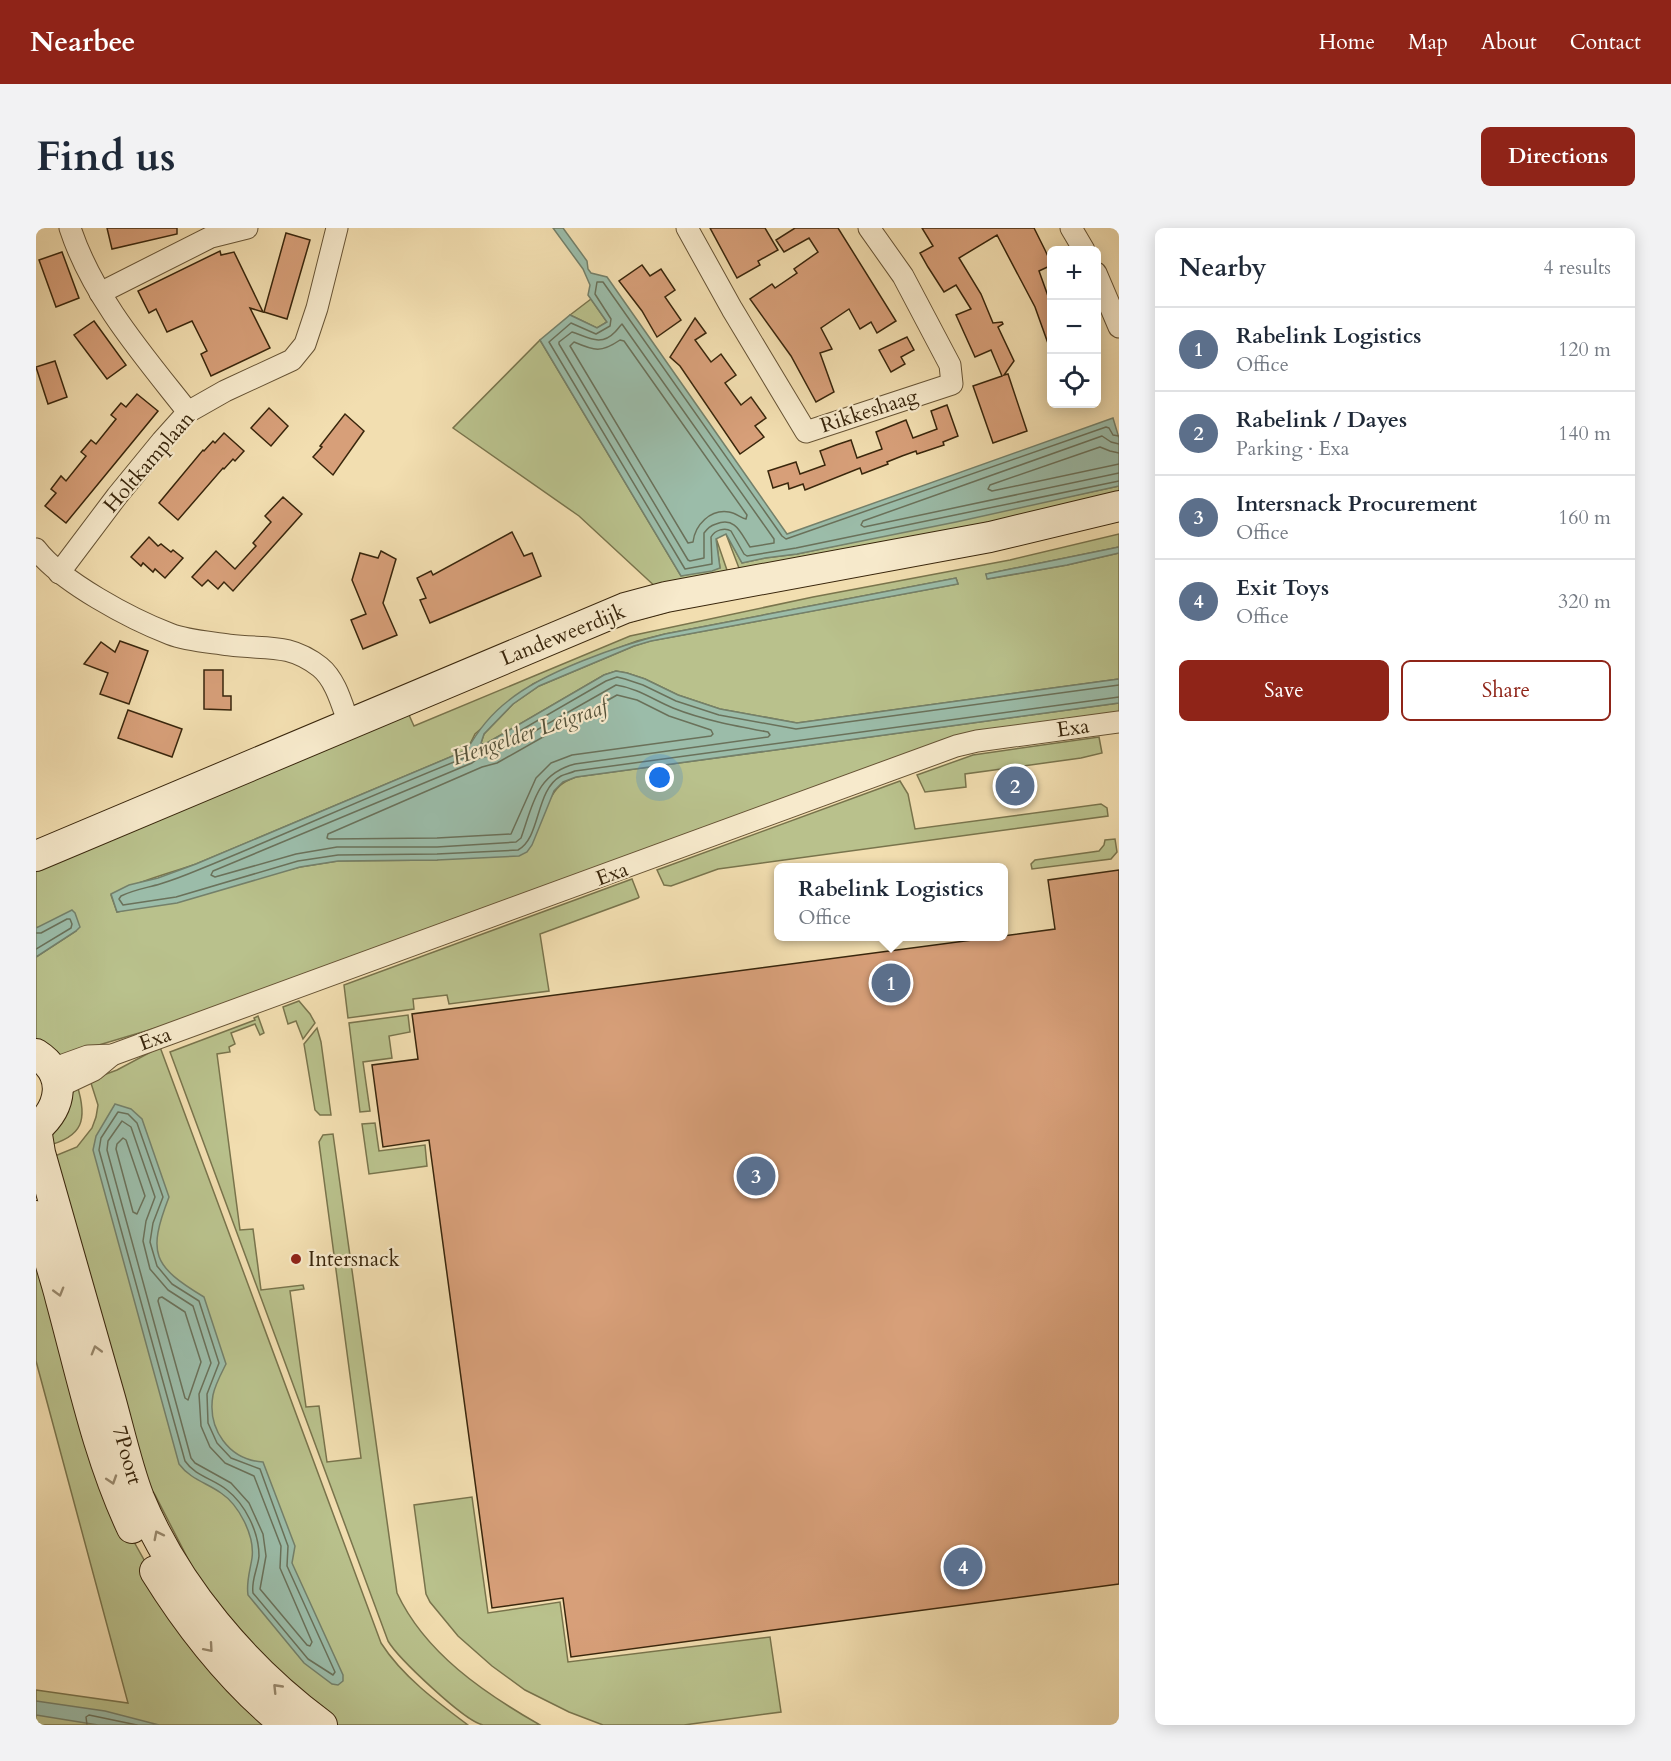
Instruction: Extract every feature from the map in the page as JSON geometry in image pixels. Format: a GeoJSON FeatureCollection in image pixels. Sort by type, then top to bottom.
{"type":"FeatureCollection","features":[{"type":"Feature","properties":{"kind":"street"},"geometry":{"type":"LineString","coordinates":[[70,228],[100,293],[136,346],[188,412]]}},
{"type":"Feature","properties":{"kind":"street"},"geometry":{"type":"LineString","coordinates":[[100,293],[211,237],[248,228]]}},
{"type":"Feature","properties":{"kind":"street","name":"Holtkamplaan"},"geometry":{"type":"LineString","coordinates":[[59,573],[117,496],[188,412],[225,391],[292,360],[305,344],[317,308],[337,228]]}},
{"type":"Feature","properties":{"kind":"street","name":"Rikkeshaag"},"geometry":{"type":"LineString","coordinates":[[687,228],[732,309],[807,432],[952,384],[950,365],[903,276],[869,228]]}},
{"type":"Feature","properties":{"kind":"street"},"geometry":{"type":"LineString","coordinates":[[1071,228],[1082,246]]}},
{"type":"Feature","properties":{"kind":"street"},"geometry":{"type":"LineString","coordinates":[[1101,285],[1119,327]]}},
{"type":"Feature","properties":{"kind":"street","name":"Landeweerdijk"},"geometry":{"type":"LineString","coordinates":[[36,856],[625,608],[666,597],[990,537],[1119,506]]}},
{"type":"Feature","properties":{"kind":"street"},"geometry":{"type":"LineString","coordinates":[[36,549],[45,561],[59,573],[117,609],[172,635],[232,645],[283,648],[303,655],[322,669],[333,682],[349,724]]}},
{"type":"Feature","properties":{"kind":"street","name":"Exa"},"geometry":{"type":"LineString","coordinates":[[49,1070],[94,1070],[112,1055],[956,746],[977,741],[1119,722]]}},
{"type":"Feature","properties":{"kind":"street"},"geometry":{"type":"LineString","coordinates":[[36,1129],[49,1118],[56,1103],[49,1070]]}},
{"type":"Feature","properties":{"kind":"street","name":"7Poort"},"geometry":{"type":"LineString","coordinates":[[36,1129],[40,1154],[139,1497],[171,1561],[207,1612],[238,1649],[285,1696],[322,1725]]}},
{"type":"Feature","properties":{"kind":"street","name":"7Poort"},"geometry":{"type":"LineString","coordinates":[[36,1216],[88,1407],[117,1496],[135,1534],[181,1612],[201,1638],[244,1688],[286,1725]]}},
{"type":"Feature","properties":{"kind":"green space"},"geometry":{"type":"Polygon","coordinates":[[[591,299],[607,322],[597,328],[570,315],[591,299]]]}},
{"type":"Feature","properties":{"kind":"green space"},"geometry":{"type":"Polygon","coordinates":[[[540,340],[681,576],[720,568],[716,538],[730,579],[659,590],[579,516],[453,428],[540,340]]]}},
{"type":"Feature","properties":{"kind":"green space"},"geometry":{"type":"Polygon","coordinates":[[[1119,486],[1119,500],[742,576],[726,534],[742,563],[797,554],[1119,486]]]}},
{"type":"Feature","properties":{"kind":"green space"},"geometry":{"type":"Polygon","coordinates":[[[1119,534],[1119,547],[986,574],[988,579],[1119,553],[1119,679],[797,723],[720,709],[678,695],[645,679],[616,671],[604,675],[487,743],[483,745],[481,743],[484,734],[513,704],[539,686],[634,646],[650,641],[958,584],[956,578],[665,634],[637,641],[576,664],[533,684],[475,734],[467,750],[196,864],[111,895],[117,912],[300,867],[338,861],[437,860],[549,801],[560,786],[576,777],[1119,703],[1119,713],[977,732],[176,1022],[62,1056],[36,1048],[36,957],[76,931],[77,922],[74,914],[36,928],[36,867],[610,622],[679,609],[608,628],[409,715],[414,726],[630,636],[813,597],[1010,560],[1119,534]]]}},
{"type":"Feature","properties":{"kind":"green space"},"geometry":{"type":"Polygon","coordinates":[[[1099,737],[1102,753],[965,774],[966,787],[925,792],[917,775],[973,755],[1099,737]]]}},
{"type":"Feature","properties":{"kind":"green space"},"geometry":{"type":"Polygon","coordinates":[[[900,781],[908,794],[915,829],[1101,804],[1107,808],[1108,816],[718,869],[671,886],[664,885],[657,870],[900,781]]]}},
{"type":"Feature","properties":{"kind":"green space"},"geometry":{"type":"Polygon","coordinates":[[[1115,839],[1117,852],[1111,859],[1032,869],[1031,864],[1035,860],[1099,851],[1105,840],[1115,839]]]}},
{"type":"Feature","properties":{"kind":"green space"},"geometry":{"type":"Polygon","coordinates":[[[632,879],[638,898],[540,934],[549,991],[449,1004],[447,995],[413,999],[414,1009],[348,1018],[344,985],[632,879]]]}},
{"type":"Feature","properties":{"kind":"green space"},"geometry":{"type":"Polygon","coordinates":[[[299,1001],[315,1023],[303,1039],[296,1021],[288,1024],[283,1007],[299,1001]]]}},
{"type":"Feature","properties":{"kind":"green space"},"geometry":{"type":"Polygon","coordinates":[[[408,1015],[410,1032],[389,1036],[392,1058],[363,1062],[370,1111],[360,1112],[349,1023],[408,1015]]]}},
{"type":"Feature","properties":{"kind":"green space"},"geometry":{"type":"Polygon","coordinates":[[[258,1016],[264,1033],[260,1035],[255,1024],[231,1033],[235,1044],[229,1047],[230,1052],[217,1054],[240,1230],[253,1229],[261,1290],[303,1285],[304,1289],[290,1291],[306,1407],[319,1406],[327,1462],[361,1458],[319,1142],[323,1135],[333,1134],[397,1593],[423,1634],[458,1670],[498,1699],[540,1725],[483,1725],[474,1721],[432,1688],[404,1661],[388,1641],[170,1052],[255,1020],[254,1018],[258,1016]]]}},
{"type":"Feature","properties":{"kind":"green space"},"geometry":{"type":"Polygon","coordinates":[[[317,1028],[331,1115],[320,1115],[315,1110],[304,1044],[317,1028]]]}},
{"type":"Feature","properties":{"kind":"green space"},"geometry":{"type":"Polygon","coordinates":[[[160,1047],[381,1643],[399,1666],[432,1698],[468,1725],[331,1725],[312,1712],[203,1588],[155,1495],[137,1467],[50,1158],[77,1147],[92,1128],[98,1105],[90,1080],[117,1070],[160,1047]]]}},
{"type":"Feature","properties":{"kind":"green space"},"geometry":{"type":"Polygon","coordinates":[[[77,1085],[82,1108],[80,1125],[68,1138],[46,1146],[64,1098],[77,1085]]]}},
{"type":"Feature","properties":{"kind":"green space"},"geometry":{"type":"Polygon","coordinates":[[[375,1123],[379,1151],[425,1145],[427,1166],[369,1174],[362,1124],[375,1123]]]}},
{"type":"Feature","properties":{"kind":"green space"},"geometry":{"type":"Polygon","coordinates":[[[36,1237],[133,1540],[152,1574],[279,1725],[36,1725],[36,1690],[128,1703],[36,1361],[36,1237]]]}},
{"type":"Feature","properties":{"kind":"green space"},"geometry":{"type":"Polygon","coordinates":[[[472,1497],[488,1613],[560,1602],[568,1662],[770,1637],[781,1712],[684,1725],[603,1725],[569,1712],[525,1690],[492,1666],[458,1636],[426,1594],[414,1505],[472,1497]]]}},
{"type":"Feature","properties":{"kind":"water"},"geometry":{"type":"Polygon","coordinates":[[[553,228],[563,228],[587,261],[591,273],[607,277],[787,534],[1113,418],[1119,438],[1119,486],[956,522],[742,563],[726,534],[716,539],[720,568],[681,576],[540,340],[570,315],[597,328],[607,322],[588,295],[590,285],[583,269],[553,228]]]}},
{"type":"Feature","properties":{"kind":"water"},"geometry":{"type":"Polygon","coordinates":[[[1119,547],[1119,553],[987,579],[986,574],[1119,547]]]}},
{"type":"Feature","properties":{"kind":"water","name":"Hengelder Leigraaf"},"geometry":{"type":"Polygon","coordinates":[[[956,578],[958,584],[634,646],[539,686],[513,704],[484,734],[481,743],[487,743],[604,675],[616,671],[645,679],[678,695],[720,709],[797,723],[1119,679],[1119,703],[576,777],[563,782],[554,791],[532,845],[527,852],[519,856],[338,861],[300,867],[177,903],[117,912],[111,894],[129,885],[158,878],[196,864],[467,750],[485,724],[508,701],[541,680],[583,661],[665,634],[956,578]]]}},
{"type":"Feature","properties":{"kind":"water"},"geometry":{"type":"Polygon","coordinates":[[[72,910],[80,927],[36,957],[36,928],[72,910]]]}},
{"type":"Feature","properties":{"kind":"water"},"geometry":{"type":"Polygon","coordinates":[[[115,1104],[131,1109],[142,1119],[169,1197],[158,1232],[159,1257],[174,1276],[204,1297],[226,1364],[213,1395],[212,1408],[217,1431],[231,1449],[251,1460],[263,1462],[295,1546],[292,1563],[343,1675],[343,1681],[338,1685],[332,1684],[304,1663],[248,1595],[252,1549],[248,1531],[240,1513],[228,1498],[193,1477],[179,1464],[93,1150],[96,1136],[115,1104]]]}},
{"type":"Feature","properties":{"kind":"water"},"geometry":{"type":"Polygon","coordinates":[[[36,1701],[105,1711],[159,1725],[98,1725],[36,1715],[36,1701]]]}},
{"type":"Feature","properties":{"kind":"building"},"geometry":{"type":"Polygon","coordinates":[[[107,228],[177,228],[177,234],[112,249],[107,228]]]}},
{"type":"Feature","properties":{"kind":"building"},"geometry":{"type":"Polygon","coordinates":[[[710,228],[765,228],[778,250],[758,261],[760,265],[737,278],[710,228]]]}},
{"type":"Feature","properties":{"kind":"building"},"geometry":{"type":"Polygon","coordinates":[[[795,228],[838,228],[896,321],[877,333],[871,322],[860,329],[849,309],[821,328],[832,349],[820,353],[834,392],[816,402],[791,356],[750,299],[772,284],[775,288],[797,273],[794,269],[818,252],[809,238],[784,252],[776,240],[795,228]]]}},
{"type":"Feature","properties":{"kind":"building"},"geometry":{"type":"Polygon","coordinates":[[[922,228],[1034,228],[1047,255],[1047,267],[1039,271],[1047,293],[1047,341],[1035,307],[997,235],[959,258],[981,294],[993,323],[1002,322],[1003,324],[998,327],[1014,361],[1004,375],[1008,374],[1027,431],[993,443],[973,386],[1002,376],[991,350],[975,357],[956,315],[971,309],[956,285],[944,292],[920,253],[933,246],[922,228]]]}},
{"type":"Feature","properties":{"kind":"building"},"geometry":{"type":"Polygon","coordinates":[[[286,233],[310,240],[287,319],[264,312],[286,233]]]}},
{"type":"Feature","properties":{"kind":"building"},"geometry":{"type":"Polygon","coordinates":[[[220,251],[221,255],[234,252],[263,312],[250,308],[270,348],[211,376],[201,354],[207,351],[192,321],[167,332],[156,309],[149,313],[138,291],[220,251]]]}},
{"type":"Feature","properties":{"kind":"building"},"geometry":{"type":"Polygon","coordinates":[[[62,252],[79,298],[56,307],[39,260],[62,252]]]}},
{"type":"Feature","properties":{"kind":"building"},"geometry":{"type":"Polygon","coordinates":[[[642,265],[650,276],[661,269],[675,290],[665,297],[681,320],[657,337],[642,311],[619,281],[642,265]]]}},
{"type":"Feature","properties":{"kind":"building"},"geometry":{"type":"Polygon","coordinates":[[[695,318],[706,333],[695,340],[711,362],[721,354],[736,375],[725,383],[741,405],[751,397],[766,418],[755,426],[764,437],[740,454],[680,366],[670,357],[695,318]]]}},
{"type":"Feature","properties":{"kind":"building"},"geometry":{"type":"Polygon","coordinates":[[[94,321],[126,365],[107,379],[74,335],[94,321]]]}},
{"type":"Feature","properties":{"kind":"building"},"geometry":{"type":"Polygon","coordinates":[[[907,337],[914,350],[901,357],[905,364],[891,372],[879,350],[907,337]]]}},
{"type":"Feature","properties":{"kind":"building"},"geometry":{"type":"Polygon","coordinates":[[[55,361],[67,397],[48,404],[36,367],[55,361]]]}},
{"type":"Feature","properties":{"kind":"building"},"geometry":{"type":"Polygon","coordinates":[[[137,394],[158,411],[66,523],[45,506],[56,493],[51,489],[61,476],[66,481],[86,456],[81,452],[91,440],[96,444],[116,419],[111,415],[121,403],[126,407],[137,394]]]}},
{"type":"Feature","properties":{"kind":"building"},"geometry":{"type":"Polygon","coordinates":[[[947,405],[958,436],[943,442],[944,445],[917,454],[916,451],[862,474],[860,468],[805,490],[803,484],[789,489],[788,483],[773,488],[768,471],[796,462],[800,474],[825,465],[820,451],[851,440],[857,458],[882,449],[876,432],[906,420],[913,438],[937,429],[931,411],[947,405]]]}},
{"type":"Feature","properties":{"kind":"building"},"geometry":{"type":"Polygon","coordinates":[[[269,408],[288,426],[271,446],[251,428],[269,408]]]}},
{"type":"Feature","properties":{"kind":"building"},"geometry":{"type":"Polygon","coordinates":[[[345,414],[364,431],[333,475],[313,457],[345,414]]]}},
{"type":"Feature","properties":{"kind":"building"},"geometry":{"type":"Polygon","coordinates":[[[224,433],[244,451],[235,461],[233,459],[223,468],[178,520],[159,503],[203,450],[213,441],[215,443],[224,433]]]}},
{"type":"Feature","properties":{"kind":"building"},"geometry":{"type":"Polygon","coordinates":[[[283,497],[302,514],[233,591],[224,582],[218,589],[208,580],[202,586],[192,577],[216,551],[235,569],[256,546],[253,543],[271,522],[265,516],[283,497]]]}},
{"type":"Feature","properties":{"kind":"building"},"geometry":{"type":"Polygon","coordinates":[[[512,532],[524,556],[532,553],[541,576],[430,623],[420,600],[426,598],[417,578],[431,571],[433,575],[512,532]]]}},
{"type":"Feature","properties":{"kind":"building"},"geometry":{"type":"Polygon","coordinates":[[[149,537],[158,546],[161,544],[183,558],[165,578],[155,569],[153,572],[143,563],[141,566],[131,557],[149,537]]]}},
{"type":"Feature","properties":{"kind":"building"},"geometry":{"type":"Polygon","coordinates":[[[381,551],[396,559],[383,603],[397,635],[363,649],[351,620],[366,614],[352,580],[360,553],[378,558],[381,551]]]}},
{"type":"Feature","properties":{"kind":"building"},"geometry":{"type":"Polygon","coordinates":[[[120,641],[148,651],[129,704],[100,694],[108,673],[84,664],[101,642],[115,652],[120,641]]]}},
{"type":"Feature","properties":{"kind":"building"},"geometry":{"type":"Polygon","coordinates":[[[204,670],[223,670],[223,696],[231,696],[231,710],[204,709],[204,670]]]}},
{"type":"Feature","properties":{"kind":"building"},"geometry":{"type":"Polygon","coordinates":[[[128,710],[182,729],[172,757],[118,738],[128,710]]]}},
{"type":"Feature","properties":{"kind":"building"},"geometry":{"type":"Polygon","coordinates":[[[1119,870],[1119,1584],[571,1657],[563,1598],[492,1608],[429,1140],[383,1147],[372,1065],[418,1059],[412,1014],[964,941],[1008,941],[1008,935],[1055,929],[1048,880],[1119,870]]]}},
{"type":"Feature","properties":{"kind":"place","name":"Rabelink / Dayes"},"geometry":{"type":"Point","coordinates":[1015,786]}},
{"type":"Feature","properties":{"kind":"place","name":"Rabelink Logistics"},"geometry":{"type":"Point","coordinates":[891,983]}},
{"type":"Feature","properties":{"kind":"place","name":"Intersnack Procurement"},"geometry":{"type":"Point","coordinates":[756,1176]}},
{"type":"Feature","properties":{"kind":"place","name":"Intersnack"},"geometry":{"type":"Point","coordinates":[296,1259]}},
{"type":"Feature","properties":{"kind":"place","name":"Exit Toys"},"geometry":{"type":"Point","coordinates":[963,1567]}}]}
